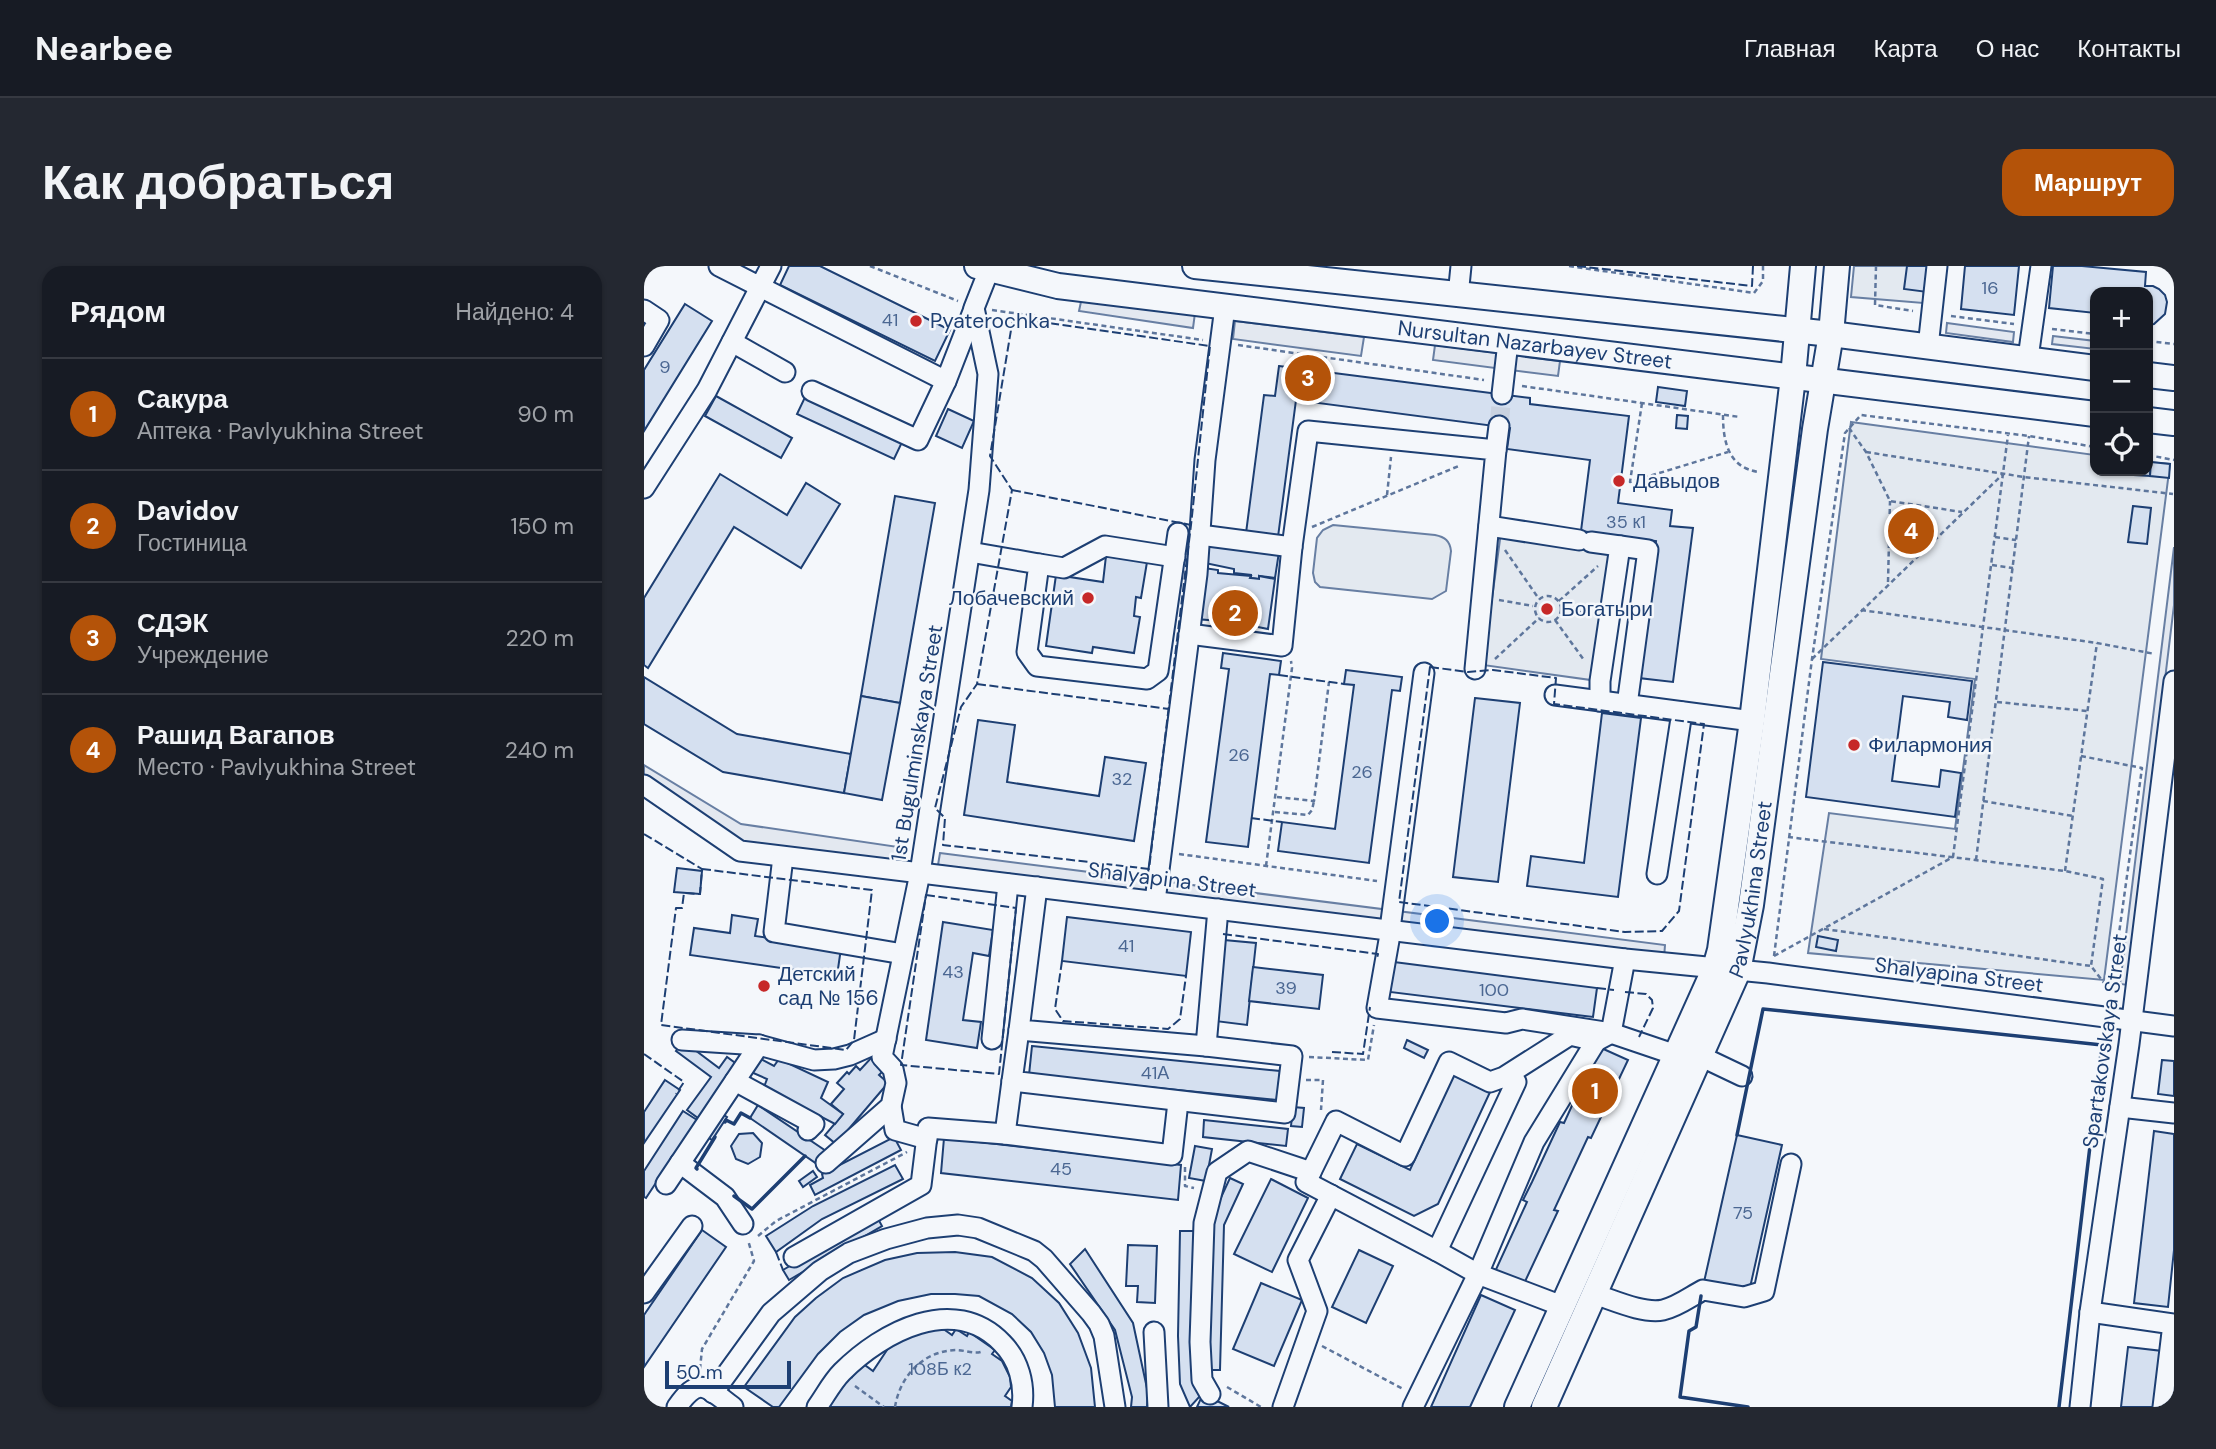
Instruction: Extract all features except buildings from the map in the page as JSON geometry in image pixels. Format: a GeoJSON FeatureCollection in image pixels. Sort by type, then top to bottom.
{"type":"FeatureCollection","features":[{"type":"Feature","properties":{"kind":"main road","name":"Nursultan Nazarbayev Street"},"geometry":{"type":"LineString","coordinates":[[1195,266],[1831,334],[2090,367]]}},
{"type":"Feature","properties":{"kind":"main road","name":"Pavlyukhina Street"},"geometry":{"type":"LineString","coordinates":[[1726,969],[1720,950],[1752,721],[1793,377],[1803,266]]}},
{"type":"Feature","properties":{"kind":"main road","name":"Pavlyukhina Street"},"geometry":{"type":"LineString","coordinates":[[1544,1407],[1594,1294],[1751,905],[1815,429],[1831,334],[1837,266]]}},
{"type":"Feature","properties":{"kind":"main road","name":"Nursultan Nazarbayev Street"},"geometry":{"type":"LineString","coordinates":[[983,268],[1058,286],[2090,413]]}},
{"type":"Feature","properties":{"kind":"main road"},"geometry":{"type":"LineString","coordinates":[[2153,376],[2174,378]]}},
{"type":"Feature","properties":{"kind":"main road"},"geometry":{"type":"LineString","coordinates":[[2153,421],[2174,423]]}},
{"type":"Feature","properties":{"kind":"main road","name":"Pavlyukhina Street"},"geometry":{"type":"LineString","coordinates":[[1517,1407],[1562,1306],[1688,1056]]}},
{"type":"Feature","properties":{"kind":"street"},"geometry":{"type":"LineString","coordinates":[[719,266],[946,381]]}},
{"type":"Feature","properties":{"kind":"street"},"geometry":{"type":"LineString","coordinates":[[644,488],[708,390],[771,266]]}},
{"type":"Feature","properties":{"kind":"street"},"geometry":{"type":"LineString","coordinates":[[1458,296],[1461,266]]}},
{"type":"Feature","properties":{"kind":"street"},"geometry":{"type":"LineString","coordinates":[[1928,347],[1937,266]]}},
{"type":"Feature","properties":{"kind":"street"},"geometry":{"type":"LineString","coordinates":[[2028,358],[2041,266]]}},
{"type":"Feature","properties":{"kind":"street"},"geometry":{"type":"LineString","coordinates":[[812,391],[918,440],[946,381],[974,308],[983,268]]}},
{"type":"Feature","properties":{"kind":"street"},"geometry":{"type":"LineString","coordinates":[[1200,535],[1200,540],[1203,473],[1225,307]]}},
{"type":"Feature","properties":{"kind":"street","name":"1st Bugulminskaya Street"},"geometry":{"type":"LineString","coordinates":[[884,1048],[920,873],[979,490],[988,373],[974,308]]}},
{"type":"Feature","properties":{"kind":"street"},"geometry":{"type":"LineString","coordinates":[[644,310],[659,320],[644,345]]}},
{"type":"Feature","properties":{"kind":"street"},"geometry":{"type":"LineString","coordinates":[[732,342],[785,372]]}},
{"type":"Feature","properties":{"kind":"street"},"geometry":{"type":"LineString","coordinates":[[1503,389],[1508,342]]}},
{"type":"Feature","properties":{"kind":"street"},"geometry":{"type":"LineString","coordinates":[[1475,668],[1499,426]]}},
{"type":"Feature","properties":{"kind":"street"},"geometry":{"type":"LineString","coordinates":[[1189,634],[1282,646],[1308,431],[1496,450]]}},
{"type":"Feature","properties":{"kind":"street"},"geometry":{"type":"LineString","coordinates":[[1489,526],[1648,550],[1627,705]]}},
{"type":"Feature","properties":{"kind":"street"},"geometry":{"type":"LineString","coordinates":[[1039,564],[1027,652],[1037,666],[1147,679],[1158,671],[1178,533]]}},
{"type":"Feature","properties":{"kind":"street"},"geometry":{"type":"LineString","coordinates":[[1200,535],[1294,541]]}},
{"type":"Feature","properties":{"kind":"street"},"geometry":{"type":"LineString","coordinates":[[1155,901],[1200,535]]}},
{"type":"Feature","properties":{"kind":"street"},"geometry":{"type":"LineString","coordinates":[[971,552],[1064,568],[1105,546],[1175,557]]}},
{"type":"Feature","properties":{"kind":"street"},"geometry":{"type":"LineString","coordinates":[[1600,701],[1600,681],[1620,546]]}},
{"type":"Feature","properties":{"kind":"street"},"geometry":{"type":"LineString","coordinates":[[1424,673],[1391,929],[1377,1008],[1506,1023],[1522,1019],[1688,1056],[1742,1076]]}},
{"type":"Feature","properties":{"kind":"street","name":"Spartakovskaya Street"},"geometry":{"type":"LineString","coordinates":[[2080,1407],[2090,1312],[2171,732],[2174,681]]}},
{"type":"Feature","properties":{"kind":"street"},"geometry":{"type":"LineString","coordinates":[[1555,695],[1752,721]]}},
{"type":"Feature","properties":{"kind":"street"},"geometry":{"type":"LineString","coordinates":[[1657,874],[1682,712]]}},
{"type":"Feature","properties":{"kind":"street","name":"Shalyapina Street"},"geometry":{"type":"LineString","coordinates":[[644,785],[740,851],[1726,969],[2174,1026]]}},
{"type":"Feature","properties":{"kind":"street"},"geometry":{"type":"LineString","coordinates":[[783,857],[774,932],[903,954]]}},
{"type":"Feature","properties":{"kind":"street"},"geometry":{"type":"LineString","coordinates":[[992,1039],[1008,884]]}},
{"type":"Feature","properties":{"kind":"street"},"geometry":{"type":"LineString","coordinates":[[1005,1134],[1037,887]]}},
{"type":"Feature","properties":{"kind":"street"},"geometry":{"type":"LineString","coordinates":[[1206,1046],[1218,909]]}},
{"type":"Feature","properties":{"kind":"street"},"geometry":{"type":"LineString","coordinates":[[1416,1402],[1478,1274],[1534,1142],[1603,1037],[1625,959]]}},
{"type":"Feature","properties":{"kind":"street"},"geometry":{"type":"LineString","coordinates":[[1012,1081],[1285,1113],[1292,1056],[1019,1030]]}},
{"type":"Feature","properties":{"kind":"street"},"geometry":{"type":"LineString","coordinates":[[1562,1306],[1478,1274],[1306,1182],[1336,1121],[1405,1156],[1449,1062],[1490,1082],[1504,1077],[1570,1035],[1603,1037]]}},
{"type":"Feature","properties":{"kind":"street"},"geometry":{"type":"LineString","coordinates":[[682,1040],[759,1045],[814,1060],[834,1059],[884,1048],[896,1083],[891,1107],[895,1130],[927,1139]]}},
{"type":"Feature","properties":{"kind":"street"},"geometry":{"type":"LineString","coordinates":[[666,1184],[759,1045]]}},
{"type":"Feature","properties":{"kind":"street"},"geometry":{"type":"LineString","coordinates":[[1437,1251],[1516,1082],[1504,1077]]}},
{"type":"Feature","properties":{"kind":"street"},"geometry":{"type":"LineString","coordinates":[[735,1081],[814,1124],[808,1130]]}},
{"type":"Feature","properties":{"kind":"street"},"geometry":{"type":"LineString","coordinates":[[794,1257],[921,1185],[928,1128],[1005,1134],[1172,1155],[1178,1102]]}},
{"type":"Feature","properties":{"kind":"street"},"geometry":{"type":"LineString","coordinates":[[826,1163],[891,1107]]}},
{"type":"Feature","properties":{"kind":"street"},"geometry":{"type":"LineString","coordinates":[[2120,1107],[2174,1113]]}},
{"type":"Feature","properties":{"kind":"street"},"geometry":{"type":"LineString","coordinates":[[1218,1390],[1202,1380],[1200,1342],[1204,1223],[1217,1172],[1248,1151],[1311,1172]]}},
{"type":"Feature","properties":{"kind":"street"},"geometry":{"type":"LineString","coordinates":[[680,1163],[725,1196],[743,1224]]}},
{"type":"Feature","properties":{"kind":"street"},"geometry":{"type":"LineString","coordinates":[[1594,1294],[1630,1307],[1661,1311],[1674,1307],[1703,1290],[1744,1297],[1763,1292],[1791,1164]]}},
{"type":"Feature","properties":{"kind":"street"},"geometry":{"type":"LineString","coordinates":[[1283,1407],[1317,1311],[1298,1260],[1331,1195]]}},
{"type":"Feature","properties":{"kind":"street"},"geometry":{"type":"LineString","coordinates":[[706,1390],[771,1313],[820,1271],[849,1253],[886,1239],[927,1228],[958,1225],[978,1228],[1034,1251],[1091,1313],[1104,1336],[1115,1407]]}},
{"type":"Feature","properties":{"kind":"street"},"geometry":{"type":"LineString","coordinates":[[644,1293],[692,1226]]}},
{"type":"Feature","properties":{"kind":"street"},"geometry":{"type":"LineString","coordinates":[[2090,1312],[2174,1319],[2162,1407]]}},
{"type":"Feature","properties":{"kind":"street"},"geometry":{"type":"LineString","coordinates":[[817,1407],[839,1374],[872,1347],[911,1326],[940,1319],[955,1319],[982,1327],[1005,1345],[1019,1370],[1022,1407]]}},
{"type":"Feature","properties":{"kind":"street"},"geometry":{"type":"LineString","coordinates":[[1154,1332],[1158,1407]]}},
{"type":"Feature","properties":{"kind":"street"},"geometry":{"type":"LineString","coordinates":[[677,1407],[689,1391],[706,1390],[733,1407]]}},
{"type":"Feature","properties":{"kind":"path"},"geometry":{"type":"LineString","coordinates":[[870,266],[974,308],[1220,342],[1503,389],[1642,403],[1740,417]]}},
{"type":"Feature","properties":{"kind":"path"},"geometry":{"type":"LineString","coordinates":[[1569,266],[1754,293],[1763,281],[1763,266]]}},
{"type":"Feature","properties":{"kind":"path"},"geometry":{"type":"LineString","coordinates":[[1876,266],[1875,305],[2090,333]]}},
{"type":"Feature","properties":{"kind":"path"},"geometry":{"type":"LineString","coordinates":[[2153,342],[2174,344]]}},
{"type":"Feature","properties":{"kind":"path"},"geometry":{"type":"LineString","coordinates":[[1642,403],[1630,482],[1728,452]]}},
{"type":"Feature","properties":{"kind":"path"},"geometry":{"type":"LineString","coordinates":[[1723,415],[1723,438],[1728,452],[1746,470],[1759,472]]}},
{"type":"Feature","properties":{"kind":"path"},"geometry":{"type":"LineString","coordinates":[[1953,857],[1774,956],[1844,433],[1861,415],[2090,446]]}},
{"type":"Feature","properties":{"kind":"path"},"geometry":{"type":"LineString","coordinates":[[1849,428],[1866,452],[1890,501],[1888,584]]}},
{"type":"Feature","properties":{"kind":"path"},"geometry":{"type":"LineString","coordinates":[[1953,857],[2008,434]]}},
{"type":"Feature","properties":{"kind":"path"},"geometry":{"type":"LineString","coordinates":[[1976,860],[2029,436]]}},
{"type":"Feature","properties":{"kind":"path"},"geometry":{"type":"LineString","coordinates":[[1387,496],[1393,439]]}},
{"type":"Feature","properties":{"kind":"path"},"geometry":{"type":"LineString","coordinates":[[1866,452],[2024,477],[2173,494]]}},
{"type":"Feature","properties":{"kind":"path"},"geometry":{"type":"LineString","coordinates":[[2153,456],[2174,460]]}},
{"type":"Feature","properties":{"kind":"path"},"geometry":{"type":"LineString","coordinates":[[1294,541],[1387,496],[1460,465]]}},
{"type":"Feature","properties":{"kind":"path"},"geometry":{"type":"LineString","coordinates":[[1812,659],[2003,474]]}},
{"type":"Feature","properties":{"kind":"path"},"geometry":{"type":"LineString","coordinates":[[1890,501],[1962,512]]}},
{"type":"Feature","properties":{"kind":"path"},"geometry":{"type":"LineString","coordinates":[[1489,526],[1539,599]]}},
{"type":"Feature","properties":{"kind":"path"},"geometry":{"type":"LineString","coordinates":[[1995,537],[2016,540]]}},
{"type":"Feature","properties":{"kind":"path"},"geometry":{"type":"LineString","coordinates":[[1559,601],[1620,546]]}},
{"type":"Feature","properties":{"kind":"path"},"geometry":{"type":"LineString","coordinates":[[1992,565],[2013,568]]}},
{"type":"Feature","properties":{"kind":"path"},"geometry":{"type":"LineString","coordinates":[[1552,596],[1559,601],[1561,609],[1555,620],[1546,622],[1539,618],[1535,610],[1539,599],[1552,596]]}},
{"type":"Feature","properties":{"kind":"path"},"geometry":{"type":"LineString","coordinates":[[1481,597],[1535,606]]}},
{"type":"Feature","properties":{"kind":"path"},"geometry":{"type":"LineString","coordinates":[[1561,609],[1609,616]]}},
{"type":"Feature","properties":{"kind":"path"},"geometry":{"type":"LineString","coordinates":[[1861,610],[2096,643],[2155,654]]}},
{"type":"Feature","properties":{"kind":"path"},"geometry":{"type":"LineString","coordinates":[[1475,668],[1486,668],[1539,618]]}},
{"type":"Feature","properties":{"kind":"path"},"geometry":{"type":"LineString","coordinates":[[1555,620],[1600,681]]}},
{"type":"Feature","properties":{"kind":"path"},"geometry":{"type":"LineString","coordinates":[[2065,871],[2096,643]]}},
{"type":"Feature","properties":{"kind":"path"},"geometry":{"type":"LineString","coordinates":[[1266,866],[1291,677]]}},
{"type":"Feature","properties":{"kind":"path"},"geometry":{"type":"LineString","coordinates":[[1274,812],[1308,815],[1312,810],[1329,682]]}},
{"type":"Feature","properties":{"kind":"path"},"geometry":{"type":"LineString","coordinates":[[1996,701],[2087,711]]}},
{"type":"Feature","properties":{"kind":"path"},"geometry":{"type":"LineString","coordinates":[[1788,837],[2065,871],[2103,879],[2091,966],[2110,992],[2142,768],[2081,756]]}},
{"type":"Feature","properties":{"kind":"path"},"geometry":{"type":"LineString","coordinates":[[1276,797],[1314,802]]}},
{"type":"Feature","properties":{"kind":"path"},"geometry":{"type":"LineString","coordinates":[[1983,801],[2073,816]]}},
{"type":"Feature","properties":{"kind":"path"},"geometry":{"type":"LineString","coordinates":[[1161,852],[1396,883]]}},
{"type":"Feature","properties":{"kind":"path"},"geometry":{"type":"LineString","coordinates":[[1822,929],[2091,966]]}},
{"type":"Feature","properties":{"kind":"path"},"geometry":{"type":"LineString","coordinates":[[1292,1056],[1368,1060],[1377,1008]]}},
{"type":"Feature","properties":{"kind":"path"},"geometry":{"type":"LineString","coordinates":[[1289,1079],[1322,1080],[1321,1117]]}},
{"type":"Feature","properties":{"kind":"path"},"geometry":{"type":"LineString","coordinates":[[749,1244],[776,1221],[901,1157],[927,1139]]}},
{"type":"Feature","properties":{"kind":"path"},"geometry":{"type":"LineString","coordinates":[[1172,1155],[1185,1160],[1185,1186],[1211,1194]]}},
{"type":"Feature","properties":{"kind":"path"},"geometry":{"type":"LineString","coordinates":[[706,1390],[702,1349],[754,1261],[743,1224]]}},
{"type":"Feature","properties":{"kind":"path"},"geometry":{"type":"LineString","coordinates":[[1307,1338],[1416,1402]]}},
{"type":"Feature","properties":{"kind":"path"},"geometry":{"type":"LineString","coordinates":[[895,1407],[902,1384],[909,1373],[928,1357],[952,1350],[980,1353],[987,1348]]}},
{"type":"Feature","properties":{"kind":"path"},"geometry":{"type":"LineString","coordinates":[[856,1379],[855,1387],[884,1407]]}},
{"type":"Feature","properties":{"kind":"path"},"geometry":{"type":"LineString","coordinates":[[1218,1390],[1261,1407]]}},
{"type":"Feature","properties":{"kind":"shaded area"},"geometry":{"type":"Polygon","coordinates":[[[1854,266],[1925,266],[1923,303],[1851,297],[1854,266]]]}},
{"type":"Feature","properties":{"kind":"shaded area"},"geometry":{"type":"Polygon","coordinates":[[[1082,297],[1195,313],[1193,328],[1079,311],[1082,297]]]}},
{"type":"Feature","properties":{"kind":"shaded area"},"geometry":{"type":"Polygon","coordinates":[[[1235,321],[1364,337],[1361,356],[1233,339],[1235,321]]]}},
{"type":"Feature","properties":{"kind":"shaded area"},"geometry":{"type":"Polygon","coordinates":[[[1947,323],[2014,332],[2013,342],[1946,333],[1947,323]]]}},
{"type":"Feature","properties":{"kind":"shaded area"},"geometry":{"type":"Polygon","coordinates":[[[2053,336],[2090,340],[2090,348],[2052,344],[2053,336]]]}},
{"type":"Feature","properties":{"kind":"shaded area"},"geometry":{"type":"Polygon","coordinates":[[[1435,345],[1560,361],[1558,376],[1433,360],[1435,345]]]}},
{"type":"Feature","properties":{"kind":"shaded area"},"geometry":{"type":"Polygon","coordinates":[[[1851,422],[2090,454],[2090,476],[2153,476],[2153,462],[2170,464],[2104,980],[1808,953],[1829,813],[1955,829],[1975,679],[1821,659],[1851,422]]]}},
{"type":"Feature","properties":{"kind":"shaded area"},"geometry":{"type":"Polygon","coordinates":[[[1333,525],[1444,538],[1451,551],[1446,591],[1432,599],[1320,587],[1315,582],[1313,573],[1317,538],[1323,530],[1333,525]]]}},
{"type":"Feature","properties":{"kind":"shaded area"},"geometry":{"type":"Polygon","coordinates":[[[1501,532],[1610,547],[1591,680],[1483,665],[1501,532]]]}},
{"type":"Feature","properties":{"kind":"shaded area"},"geometry":{"type":"Polygon","coordinates":[[[2174,547],[2174,605],[2128,985],[2120,984],[2174,547]]]}},
{"type":"Feature","properties":{"kind":"shaded area"},"geometry":{"type":"Polygon","coordinates":[[[644,765],[741,824],[905,848],[903,862],[739,841],[644,782],[644,765]]]}},
{"type":"Feature","properties":{"kind":"shaded area"},"geometry":{"type":"Polygon","coordinates":[[[940,853],[1665,945],[1664,958],[938,865],[940,853]]]}},
{"type":"Feature","properties":{"kind":"tunnel"},"geometry":{"type":"LineString","coordinates":[[1499,426],[1502,394]]}},
{"type":"Feature","properties":{"kind":"fence"},"geometry":{"type":"LineString","coordinates":[[1577,266],[1752,286],[1753,266]]}},
{"type":"Feature","properties":{"kind":"fence"},"geometry":{"type":"LineString","coordinates":[[1013,318],[1210,346],[1149,869],[943,845],[945,818],[935,808],[961,707],[977,684],[1012,490],[990,456],[1013,318]]}},
{"type":"Feature","properties":{"kind":"fence"},"geometry":{"type":"LineString","coordinates":[[1012,490],[1191,525]]}},
{"type":"Feature","properties":{"kind":"fence"},"geometry":{"type":"LineString","coordinates":[[1430,667],[1468,672],[1493,670],[1556,678],[1554,704],[1704,724],[1679,911],[1662,931],[1625,932],[1399,902],[1430,667]]}},
{"type":"Feature","properties":{"kind":"fence"},"geometry":{"type":"LineString","coordinates":[[1279,675],[1344,684]]}},
{"type":"Feature","properties":{"kind":"fence"},"geometry":{"type":"LineString","coordinates":[[977,684],[1169,709]]}},
{"type":"Feature","properties":{"kind":"fence"},"geometry":{"type":"LineString","coordinates":[[1251,818],[1282,822]]}},
{"type":"Feature","properties":{"kind":"fence"},"geometry":{"type":"LineString","coordinates":[[644,834],[702,869]]}},
{"type":"Feature","properties":{"kind":"fence"},"geometry":{"type":"LineString","coordinates":[[702,869],[872,890],[854,1040],[846,1050],[661,1025],[676,908],[682,908],[684,893],[700,894],[702,869]]}},
{"type":"Feature","properties":{"kind":"fence"},"geometry":{"type":"LineString","coordinates":[[926,895],[1016,908],[999,1074],[901,1065],[926,895]]}},
{"type":"Feature","properties":{"kind":"fence"},"geometry":{"type":"LineString","coordinates":[[1223,934],[1378,954],[1377,958]]}},
{"type":"Feature","properties":{"kind":"fence"},"geometry":{"type":"LineString","coordinates":[[1062,961],[1055,1009],[1063,1021],[1168,1029],[1180,1019],[1186,976]]}},
{"type":"Feature","properties":{"kind":"fence"},"geometry":{"type":"LineString","coordinates":[[1597,988],[1614,990]]}},
{"type":"Feature","properties":{"kind":"fence"},"geometry":{"type":"LineString","coordinates":[[1625,992],[1646,994],[1652,1000],[1653,1008],[1639,1037]]}},
{"type":"Feature","properties":{"kind":"fence"},"geometry":{"type":"LineString","coordinates":[[1332,1052],[1363,1054],[1370,1007]]}},
{"type":"Feature","properties":{"kind":"fence"},"geometry":{"type":"LineString","coordinates":[[644,1054],[684,1082],[676,1094]]}},
{"type":"Feature","properties":{"kind":"fence"},"geometry":{"type":"LineString","coordinates":[[776,1252],[783,1270]]}},
{"type":"Feature","properties":{"kind":"wall"},"geometry":{"type":"LineString","coordinates":[[1737,1135],[1763,1009],[2102,1045],[2059,1407]]}},
{"type":"Feature","properties":{"kind":"wall"},"geometry":{"type":"LineString","coordinates":[[725,1122],[726,1120],[734,1124],[741,1113],[750,1118]]}},
{"type":"Feature","properties":{"kind":"wall"},"geometry":{"type":"LineString","coordinates":[[697,1169],[715,1137]]}},
{"type":"Feature","properties":{"kind":"wall"},"geometry":{"type":"LineString","coordinates":[[734,1196],[752,1209],[805,1156]]}},
{"type":"Feature","properties":{"kind":"wall"},"geometry":{"type":"LineString","coordinates":[[1701,1296],[1696,1327],[1689,1331],[1680,1397],[1748,1407]]}},
{"type":"Feature","properties":{"kind":"place","name":"Pyaterochka"},"geometry":{"type":"Point","coordinates":[916,321]}},
{"type":"Feature","properties":{"kind":"place","name":"СДЭК"},"geometry":{"type":"Point","coordinates":[1308,378]}},
{"type":"Feature","properties":{"kind":"place","name":"Давыдов"},"geometry":{"type":"Point","coordinates":[1619,481]}},
{"type":"Feature","properties":{"kind":"place","name":"Рашид Вагапов"},"geometry":{"type":"Point","coordinates":[1911,531]}},
{"type":"Feature","properties":{"kind":"place","name":"Лобачевский"},"geometry":{"type":"Point","coordinates":[1088,598]}},
{"type":"Feature","properties":{"kind":"place","name":"Богатыри"},"geometry":{"type":"Point","coordinates":[1547,609]}},
{"type":"Feature","properties":{"kind":"place","name":"Davidov"},"geometry":{"type":"Point","coordinates":[1235,613]}},
{"type":"Feature","properties":{"kind":"place","name":"Филармония"},"geometry":{"type":"Point","coordinates":[1854,745]}},
{"type":"Feature","properties":{"kind":"place","name":"Детский сад № 156"},"geometry":{"type":"Point","coordinates":[764,986]}},
{"type":"Feature","properties":{"kind":"place","name":"Сакура"},"geometry":{"type":"Point","coordinates":[1595,1091]}}]}
